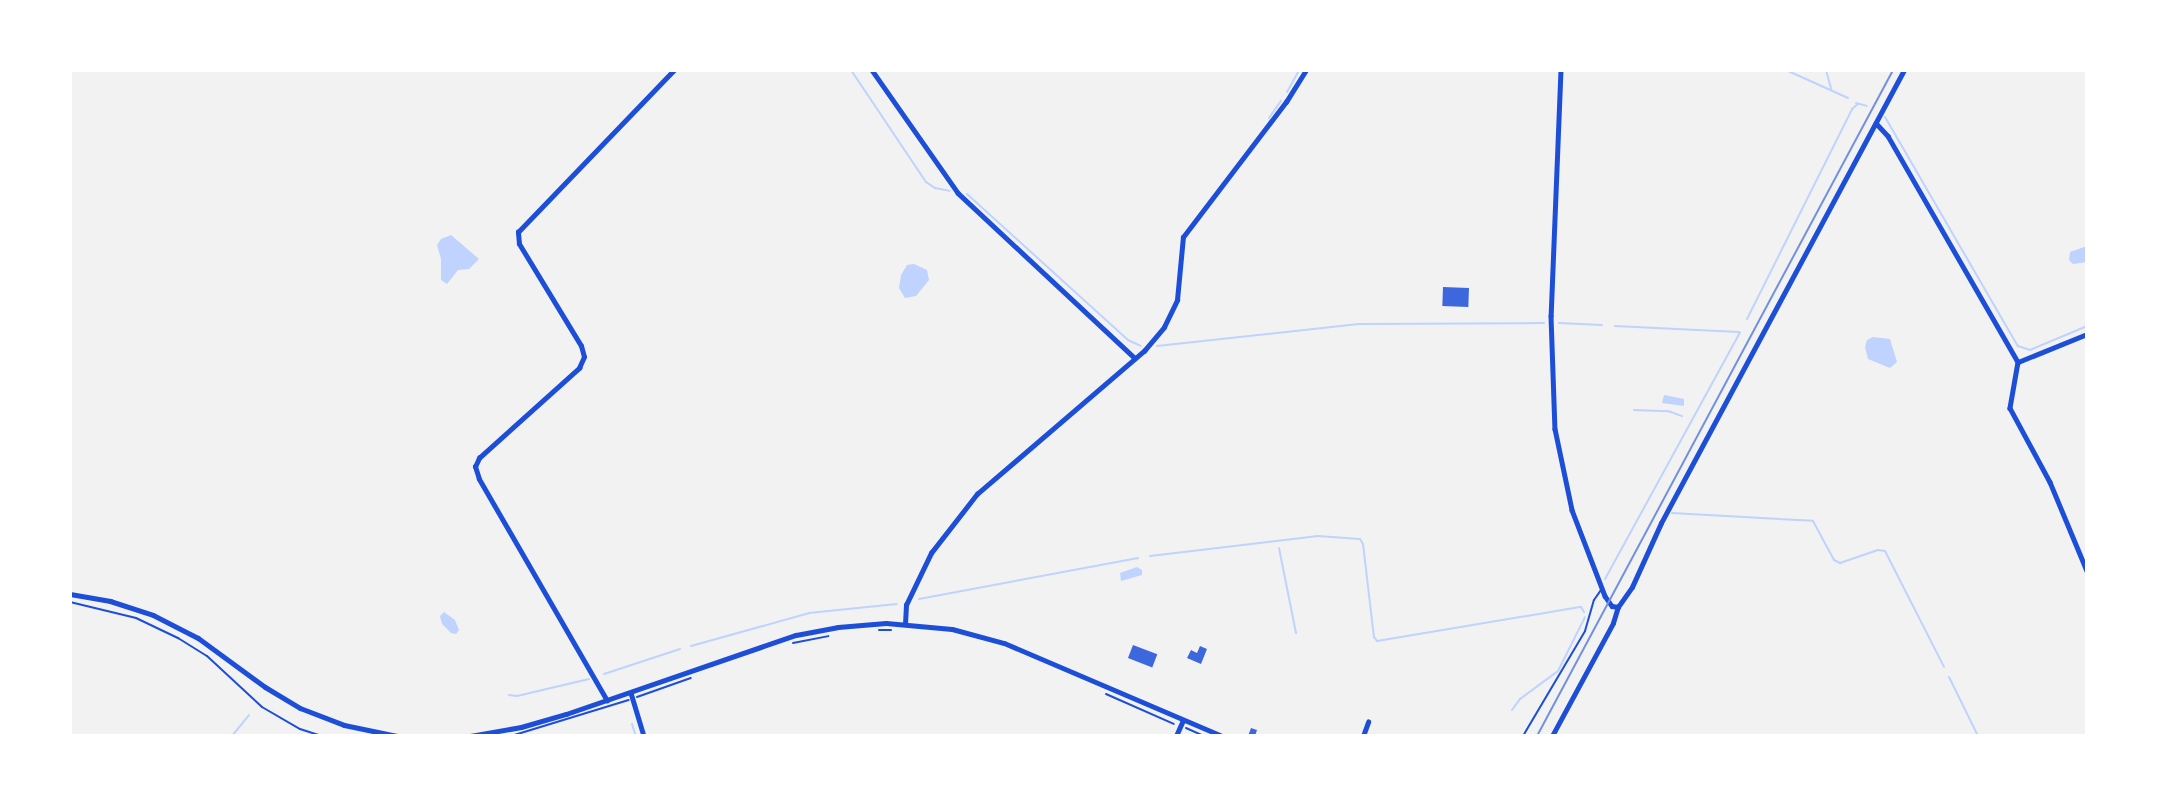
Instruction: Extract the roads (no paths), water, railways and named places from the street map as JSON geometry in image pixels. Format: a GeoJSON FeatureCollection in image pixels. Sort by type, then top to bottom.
{"type":"FeatureCollection","features":[{"type":"Feature","properties":{"kind":"main road"},"geometry":{"type":"LineString","coordinates":[[70,594],[110,601],[153,615],[198,638],[265,687],[300,708],[344,725],[397,736]]}},
{"type":"Feature","properties":{"kind":"main road"},"geometry":{"type":"LineString","coordinates":[[470,736],[521,727],[632,696],[746,651],[806,633],[862,624],[905,624],[958,630],[1004,643],[1181,723],[1222,736]]}},
{"type":"Feature","properties":{"kind":"street"},"geometry":{"type":"LineString","coordinates":[[607,701],[479,479],[475,467],[479,458],[579,368],[584,357],[581,346],[519,244],[518,232],[674,70]]}},
{"type":"Feature","properties":{"kind":"street"},"geometry":{"type":"LineString","coordinates":[[872,70],[957,193],[1135,358]]}},
{"type":"Feature","properties":{"kind":"street"},"geometry":{"type":"LineString","coordinates":[[905,624],[906,606],[931,553],[977,494],[1157,336],[1174,310],[1179,251],[1184,234],[1286,102],[1306,70]]}},
{"type":"Feature","properties":{"kind":"street"},"geometry":{"type":"LineString","coordinates":[[1561,70],[1551,316],[1554,422],[1569,502],[1602,589],[1610,604],[1618,607]]}},
{"type":"Feature","properties":{"kind":"street"},"geometry":{"type":"LineString","coordinates":[[1552,736],[1613,623],[1618,607],[1632,587],[1667,512],[1904,70]]}},
{"type":"Feature","properties":{"kind":"street"},"geometry":{"type":"LineString","coordinates":[[1876,123],[1888,136],[2018,362],[2010,408],[2050,482],[2087,571]]}},
{"type":"Feature","properties":{"kind":"street"},"geometry":{"type":"LineString","coordinates":[[2018,362],[2087,334]]}},
{"type":"Feature","properties":{"kind":"street"},"geometry":{"type":"LineString","coordinates":[[632,696],[644,736]]}},
{"type":"Feature","properties":{"kind":"street"},"geometry":{"type":"LineString","coordinates":[[1363,736],[1368,722]]}},
{"type":"Feature","properties":{"kind":"street"},"geometry":{"type":"LineString","coordinates":[[1176,736],[1181,723]]}},
{"type":"Feature","properties":{"kind":"lane"},"geometry":{"type":"LineString","coordinates":[[1524,736],[1585,631],[1594,600],[1602,589]]}},
{"type":"Feature","properties":{"kind":"water"},"geometry":{"type":"Polygon","coordinates":[[[451,235],[479,259],[469,269],[458,270],[447,284],[441,280],[441,259],[437,245],[441,239],[451,235]]]}},
{"type":"Feature","properties":{"kind":"water"},"geometry":{"type":"Polygon","coordinates":[[[2087,246],[2087,262],[2073,264],[2069,260],[2070,252],[2087,246]]]}},
{"type":"Feature","properties":{"kind":"water"},"geometry":{"type":"Polygon","coordinates":[[[914,264],[927,270],[929,280],[916,296],[905,298],[899,288],[901,275],[907,265],[914,264]]]}},
{"type":"Feature","properties":{"kind":"water"},"geometry":{"type":"Polygon","coordinates":[[[1873,337],[1890,339],[1897,362],[1890,368],[1868,359],[1865,347],[1867,340],[1873,337]]]}},
{"type":"Feature","properties":{"kind":"water"},"geometry":{"type":"Polygon","coordinates":[[[1664,395],[1684,399],[1684,406],[1662,403],[1664,395]]]}},
{"type":"Feature","properties":{"kind":"water"},"geometry":{"type":"Polygon","coordinates":[[[1137,567],[1142,570],[1142,575],[1121,581],[1120,573],[1137,567]]]}},
{"type":"Feature","properties":{"kind":"water"},"geometry":{"type":"Polygon","coordinates":[[[444,612],[455,620],[459,630],[456,634],[442,624],[440,616],[444,612]]]}},
{"type":"Feature","properties":{"kind":"waterway"},"geometry":{"type":"LineString","coordinates":[[851,70],[926,182],[935,188],[950,191]]}},
{"type":"Feature","properties":{"kind":"waterway"},"geometry":{"type":"LineString","coordinates":[[1287,92],[1299,70]]}},
{"type":"Feature","properties":{"kind":"waterway"},"geometry":{"type":"LineString","coordinates":[[1786,70],[1848,98]]}},
{"type":"Feature","properties":{"kind":"waterway"},"geometry":{"type":"LineString","coordinates":[[1826,70],[1831,89]]}},
{"type":"Feature","properties":{"kind":"waterway"},"geometry":{"type":"LineString","coordinates":[[1269,118],[1281,101]]}},
{"type":"Feature","properties":{"kind":"waterway"},"geometry":{"type":"LineString","coordinates":[[1856,103],[1867,106]]}},
{"type":"Feature","properties":{"kind":"waterway"},"geometry":{"type":"LineString","coordinates":[[1747,319],[1852,109],[1858,104]]}},
{"type":"Feature","properties":{"kind":"waterway"},"geometry":{"type":"LineString","coordinates":[[1885,117],[2018,346],[2030,350],[2087,326]]}},
{"type":"Feature","properties":{"kind":"waterway"},"geometry":{"type":"LineString","coordinates":[[967,194],[1128,340],[1141,346]]}},
{"type":"Feature","properties":{"kind":"waterway"},"geometry":{"type":"LineString","coordinates":[[1157,346],[1359,324],[1544,323]]}},
{"type":"Feature","properties":{"kind":"waterway"},"geometry":{"type":"LineString","coordinates":[[1559,323],[1602,325]]}},
{"type":"Feature","properties":{"kind":"waterway"},"geometry":{"type":"LineString","coordinates":[[1615,326],[1739,332]]}},
{"type":"Feature","properties":{"kind":"waterway"},"geometry":{"type":"LineString","coordinates":[[1605,579],[1740,332]]}},
{"type":"Feature","properties":{"kind":"waterway"},"geometry":{"type":"LineString","coordinates":[[1634,410],[1668,411],[1682,416]]}},
{"type":"Feature","properties":{"kind":"waterway"},"geometry":{"type":"LineString","coordinates":[[1672,513],[1813,521],[1834,560],[1840,563],[1878,550],[1885,551],[1944,667]]}},
{"type":"Feature","properties":{"kind":"waterway"},"geometry":{"type":"LineString","coordinates":[[1150,556],[1318,536],[1360,539],[1363,544],[1374,637],[1377,641],[1581,607],[1584,612]]}},
{"type":"Feature","properties":{"kind":"waterway"},"geometry":{"type":"LineString","coordinates":[[1279,548],[1296,633]]}},
{"type":"Feature","properties":{"kind":"waterway"},"geometry":{"type":"LineString","coordinates":[[919,599],[1138,558]]}},
{"type":"Feature","properties":{"kind":"waterway"},"geometry":{"type":"LineString","coordinates":[[691,646],[809,613],[897,604]]}},
{"type":"Feature","properties":{"kind":"waterway"},"geometry":{"type":"LineString","coordinates":[[1512,710],[1520,699],[1558,671],[1585,617]]}},
{"type":"Feature","properties":{"kind":"waterway"},"geometry":{"type":"LineString","coordinates":[[604,674],[680,649]]}},
{"type":"Feature","properties":{"kind":"waterway"},"geometry":{"type":"LineString","coordinates":[[1949,677],[1978,736]]}},
{"type":"Feature","properties":{"kind":"waterway"},"geometry":{"type":"LineString","coordinates":[[509,695],[517,696],[589,679]]}},
{"type":"Feature","properties":{"kind":"waterway"},"geometry":{"type":"LineString","coordinates":[[232,736],[249,715]]}},
{"type":"Feature","properties":{"kind":"waterway"},"geometry":{"type":"LineString","coordinates":[[632,724],[636,736]]}},
{"type":"Feature","properties":{"kind":"railway"},"geometry":{"type":"LineString","coordinates":[[1537,736],[1893,70]]}}]}
